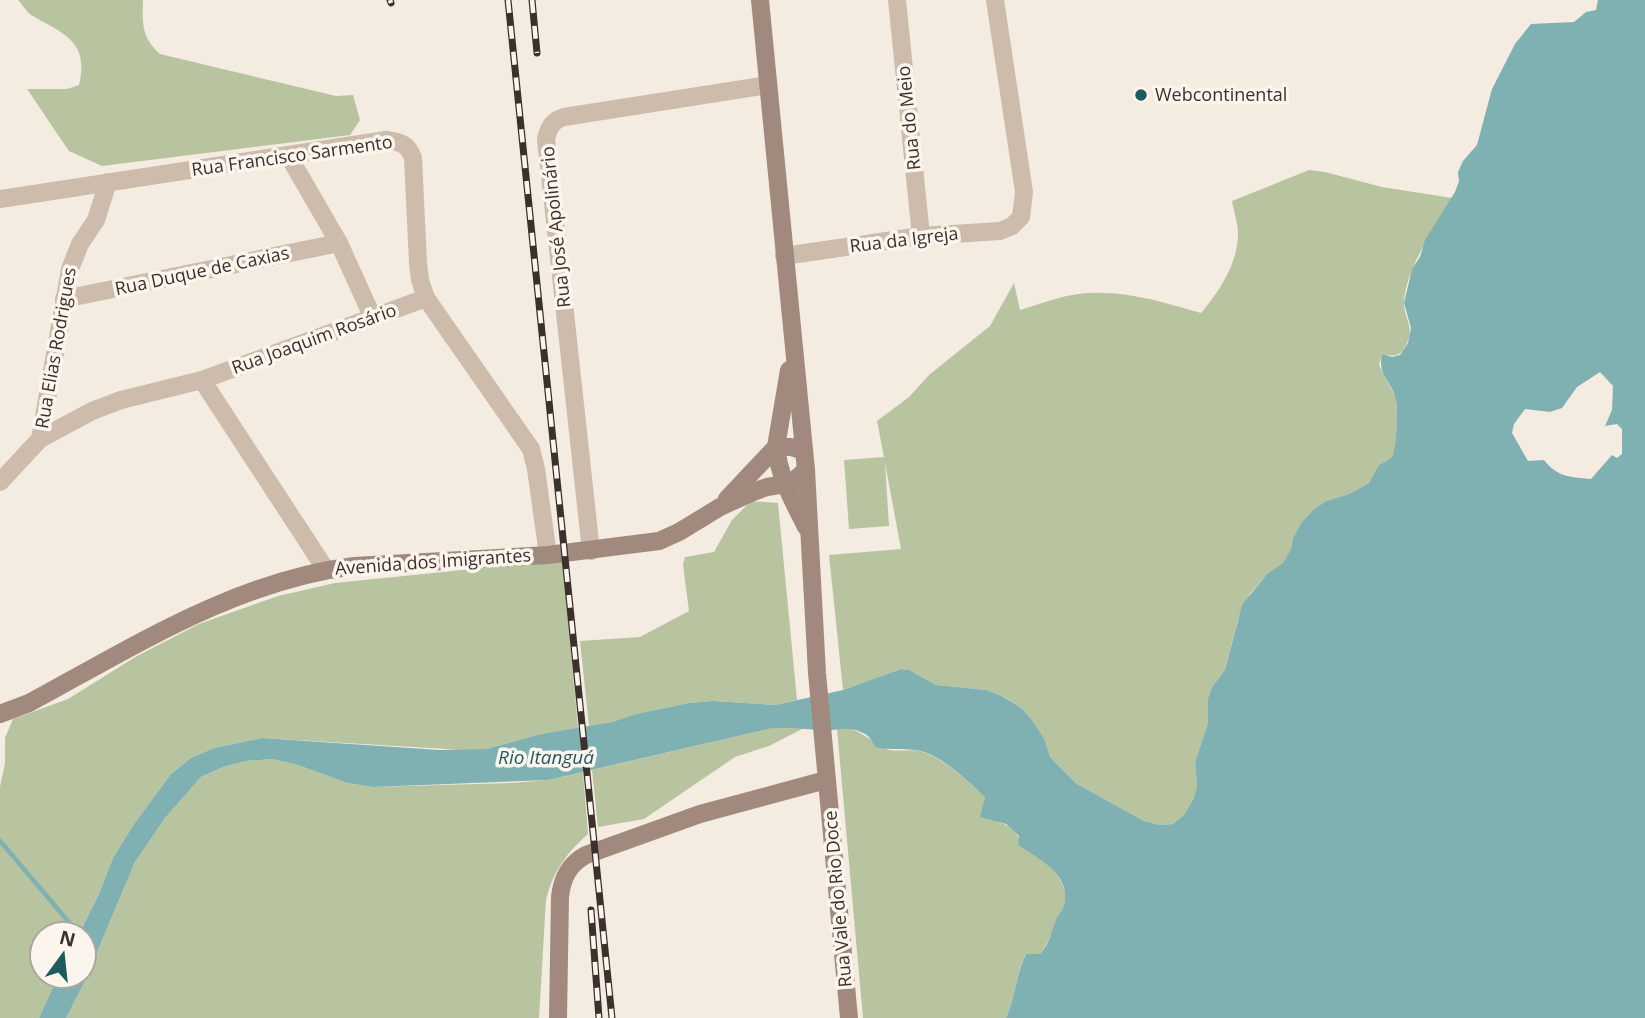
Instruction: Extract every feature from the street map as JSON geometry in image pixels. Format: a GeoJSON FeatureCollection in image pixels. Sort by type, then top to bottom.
{"type":"FeatureCollection","features":[{"type":"Feature","properties":{"kind":"street","name":"Rua Vale do Rio Doce"},"geometry":{"type":"LineString","coordinates":[[760,0],[806,470],[817,673],[849,1018]]}},
{"type":"Feature","properties":{"kind":"street","name":"Rua do Meio"},"geometry":{"type":"LineString","coordinates":[[897,0],[921,236]]}},
{"type":"Feature","properties":{"kind":"street","name":"Rua da Igreja"},"geometry":{"type":"LineString","coordinates":[[784,256],[921,236],[1000,230],[1012,226],[1021,217],[1024,192],[995,0]]}},
{"type":"Feature","properties":{"kind":"street","name":"Rua José Apolinário"},"geometry":{"type":"LineString","coordinates":[[591,551],[546,139],[549,127],[555,120],[564,117],[768,85]]}},
{"type":"Feature","properties":{"kind":"street","name":"Rua Francisco Sarmento"},"geometry":{"type":"LineString","coordinates":[[0,199],[386,140],[401,142],[410,149],[413,158],[420,280],[426,298],[531,449],[548,555]]}},
{"type":"Feature","properties":{"kind":"street"},"geometry":{"type":"LineString","coordinates":[[288,155],[339,243],[372,316]]}},
{"type":"Feature","properties":{"kind":"street","name":"Rua Elias Rodrigues"},"geometry":{"type":"LineString","coordinates":[[40,439],[64,299],[74,257],[96,220],[108,182]]}},
{"type":"Feature","properties":{"kind":"street","name":"Rua Duque de Caxias"},"geometry":{"type":"LineString","coordinates":[[64,299],[339,243]]}},
{"type":"Feature","properties":{"kind":"street","name":"Rua Joaquim Rosário"},"geometry":{"type":"LineString","coordinates":[[40,439],[92,411],[121,400],[202,380],[426,298]]}},
{"type":"Feature","properties":{"kind":"street"},"geometry":{"type":"LineString","coordinates":[[793,346],[776,447],[785,485],[811,537]]}},
{"type":"Feature","properties":{"kind":"street"},"geometry":{"type":"LineString","coordinates":[[202,380],[326,570]]}},
{"type":"Feature","properties":{"kind":"street"},"geometry":{"type":"LineString","coordinates":[[0,482],[40,439]]}},
{"type":"Feature","properties":{"kind":"street","name":"Avenida dos Imigrantes"},"geometry":{"type":"LineString","coordinates":[[720,507],[776,447]]}},
{"type":"Feature","properties":{"kind":"street"},"geometry":{"type":"LineString","coordinates":[[776,447],[791,447],[804,452]]}},
{"type":"Feature","properties":{"kind":"street","name":"Avenida dos Imigrantes"},"geometry":{"type":"LineString","coordinates":[[0,715],[29,703],[209,607],[260,589],[326,570],[386,563],[548,555],[659,541],[720,507],[766,487],[785,485],[796,480],[806,470]]}},
{"type":"Feature","properties":{"kind":"street"},"geometry":{"type":"LineString","coordinates":[[558,1018],[560,897],[562,884],[572,864],[586,855],[700,814],[826,780]]}},
{"type":"Feature","properties":{"kind":"green space"},"geometry":{"type":"Polygon","coordinates":[[[18,0],[143,0],[144,30],[160,54],[336,96],[353,95],[360,120],[350,135],[102,166],[69,151],[27,89],[67,89],[79,85],[81,59],[72,41],[31,15],[18,0]]]}},
{"type":"Feature","properties":{"kind":"green space"},"geometry":{"type":"Polygon","coordinates":[[[1309,170],[1382,187],[1452,198],[1422,248],[1410,275],[1404,301],[1410,332],[1407,343],[1397,355],[1382,354],[1379,365],[1396,398],[1395,453],[1369,483],[1349,494],[1326,501],[1313,510],[1301,523],[1283,564],[1267,574],[1250,594],[1238,619],[1225,670],[1212,687],[1208,698],[1208,723],[1195,762],[1197,785],[1194,798],[1184,815],[1173,824],[1160,825],[1144,821],[1077,784],[1050,757],[1045,740],[1021,708],[1005,697],[987,690],[936,685],[909,670],[901,669],[843,690],[829,555],[901,549],[885,463],[889,526],[849,529],[844,460],[884,457],[877,421],[909,397],[929,375],[990,326],[1014,283],[1020,310],[1066,296],[1105,293],[1137,296],[1201,313],[1221,286],[1235,256],[1238,230],[1232,201],[1309,170]]]}},
{"type":"Feature","properties":{"kind":"green space"},"geometry":{"type":"Polygon","coordinates":[[[751,501],[778,503],[797,700],[775,705],[713,701],[689,703],[589,726],[580,641],[640,637],[689,611],[683,565],[685,557],[714,552],[732,520],[751,501]]]}},
{"type":"Feature","properties":{"kind":"green space"},"geometry":{"type":"Polygon","coordinates":[[[563,560],[578,728],[541,734],[486,749],[463,750],[262,738],[214,748],[191,758],[171,774],[134,824],[113,858],[86,920],[28,920],[28,990],[52,990],[39,1018],[0,1018],[0,787],[5,763],[5,738],[13,719],[68,699],[137,656],[199,624],[278,596],[335,583],[563,560]]]}},
{"type":"Feature","properties":{"kind":"green space"},"geometry":{"type":"Polygon","coordinates":[[[793,726],[804,728],[769,746],[735,757],[644,819],[598,827],[592,770],[768,729],[793,726]]]}},
{"type":"Feature","properties":{"kind":"green space"},"geometry":{"type":"Polygon","coordinates":[[[847,727],[886,749],[919,751],[947,765],[985,797],[984,804],[998,822],[1012,829],[1028,852],[1047,863],[1062,883],[1066,898],[1059,917],[1040,954],[1025,955],[1006,1018],[863,1018],[837,729],[847,727]]]}},
{"type":"Feature","properties":{"kind":"green space"},"geometry":{"type":"Polygon","coordinates":[[[272,759],[298,765],[347,783],[373,787],[511,783],[548,780],[583,772],[588,834],[561,864],[546,900],[539,1018],[66,1018],[80,990],[98,990],[98,950],[135,862],[165,818],[201,777],[246,761],[272,759]]]}},
{"type":"Feature","properties":{"kind":"water","name":"Rio Itanguá"},"geometry":{"type":"Polygon","coordinates":[[[1598,0],[1645,0],[1645,1018],[1006,1018],[1026,954],[1040,954],[1064,906],[1065,890],[1062,881],[1050,867],[1018,845],[1019,836],[1006,824],[980,817],[985,797],[940,760],[918,751],[875,747],[868,736],[853,729],[768,729],[548,780],[373,787],[347,783],[298,765],[272,759],[246,761],[223,767],[201,777],[165,818],[135,862],[98,950],[98,920],[86,920],[113,858],[171,774],[191,758],[214,748],[262,738],[439,750],[486,749],[541,734],[612,722],[689,703],[713,701],[775,705],[843,690],[901,669],[909,670],[936,685],[987,690],[1004,697],[1021,708],[1031,719],[1045,740],[1050,757],[1077,784],[1144,821],[1160,825],[1173,824],[1184,815],[1194,798],[1197,785],[1195,762],[1208,723],[1208,698],[1212,687],[1225,670],[1242,605],[1267,574],[1283,563],[1301,523],[1313,510],[1326,501],[1349,494],[1369,483],[1379,465],[1393,455],[1397,404],[1383,373],[1382,354],[1392,357],[1400,355],[1408,343],[1411,328],[1404,303],[1412,269],[1420,257],[1425,240],[1455,192],[1463,161],[1477,145],[1492,89],[1515,44],[1531,24],[1574,22],[1586,12],[1596,10],[1598,0]],[[1600,372],[1577,387],[1562,408],[1550,412],[1525,409],[1514,424],[1512,433],[1528,461],[1544,460],[1559,473],[1591,479],[1612,455],[1617,458],[1622,454],[1622,429],[1617,424],[1605,426],[1612,410],[1613,386],[1600,372]]]}},
{"type":"Feature","properties":{"kind":"water"},"geometry":{"type":"Polygon","coordinates":[[[52,990],[80,990],[66,1018],[39,1018],[52,990]]]}},
{"type":"Feature","properties":{"kind":"waterway"},"geometry":{"type":"LineString","coordinates":[[0,841],[67,920]]}},
{"type":"Feature","properties":{"kind":"railway"},"geometry":{"type":"LineString","coordinates":[[508,0],[612,1018]]}},
{"type":"Feature","properties":{"kind":"railway"},"geometry":{"type":"LineString","coordinates":[[532,0],[537,53]]}},
{"type":"Feature","properties":{"kind":"railway"},"geometry":{"type":"LineString","coordinates":[[591,910],[599,1018]]}},
{"type":"Feature","properties":{"kind":"place","name":"Webcontinental"},"geometry":{"type":"Point","coordinates":[1141,95]}}]}
